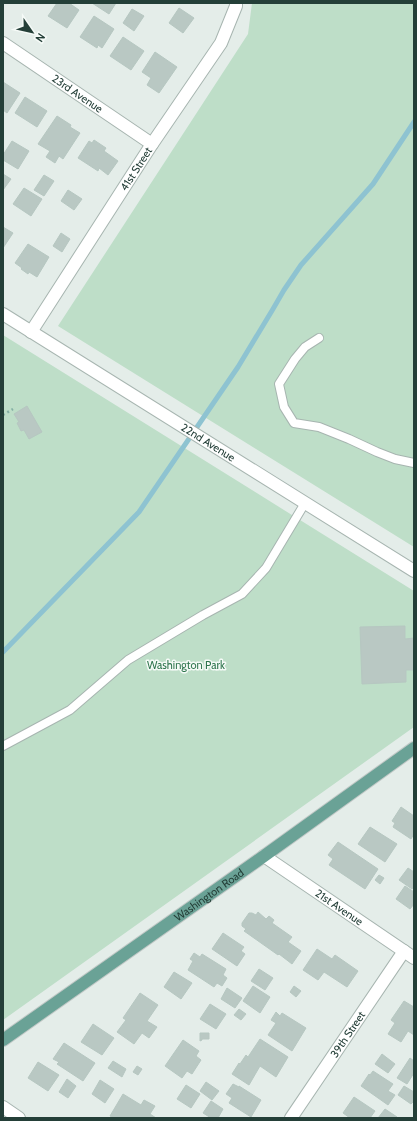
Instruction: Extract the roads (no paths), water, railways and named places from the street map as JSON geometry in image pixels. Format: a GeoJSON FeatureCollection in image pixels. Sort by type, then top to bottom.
{"type":"FeatureCollection","features":[{"type":"Feature","properties":{"kind":"main road","name":"Washington Road"},"geometry":{"type":"LineString","coordinates":[[3,1040],[414,748]]}},
{"type":"Feature","properties":{"kind":"street","name":"41st Street"},"geometry":{"type":"LineString","coordinates":[[31,332],[152,144],[221,43],[236,3]]}},
{"type":"Feature","properties":{"kind":"street","name":"23rd Avenue"},"geometry":{"type":"LineString","coordinates":[[3,43],[152,144]]}},
{"type":"Feature","properties":{"kind":"street","name":"22nd Avenue"},"geometry":{"type":"LineString","coordinates":[[3,314],[414,570]]}},
{"type":"Feature","properties":{"kind":"street","name":"21st Avenue"},"geometry":{"type":"LineString","coordinates":[[264,856],[414,958]]}},
{"type":"Feature","properties":{"kind":"street","name":"39th Street"},"geometry":{"type":"LineString","coordinates":[[291,1118],[404,951]]}},
{"type":"Feature","properties":{"kind":"street"},"geometry":{"type":"LineString","coordinates":[[3,1107],[19,1118]]}},
{"type":"Feature","properties":{"kind":"lane"},"geometry":{"type":"LineString","coordinates":[[319,338],[305,348],[295,359],[279,384],[284,407],[294,423],[319,427],[395,459],[414,463]]}},
{"type":"Feature","properties":{"kind":"lane"},"geometry":{"type":"LineString","coordinates":[[3,746],[70,710],[128,660],[196,619],[242,594],[266,568],[305,503]]}},
{"type":"Feature","properties":{"kind":"waterway"},"geometry":{"type":"LineString","coordinates":[[3,652],[139,512],[238,367],[284,290],[301,265],[373,184],[414,122]]}},
{"type":"Feature","properties":{"kind":"park label","name":"Washington Park"},"geometry":{"type":"Point","coordinates":[186,665]}}]}
